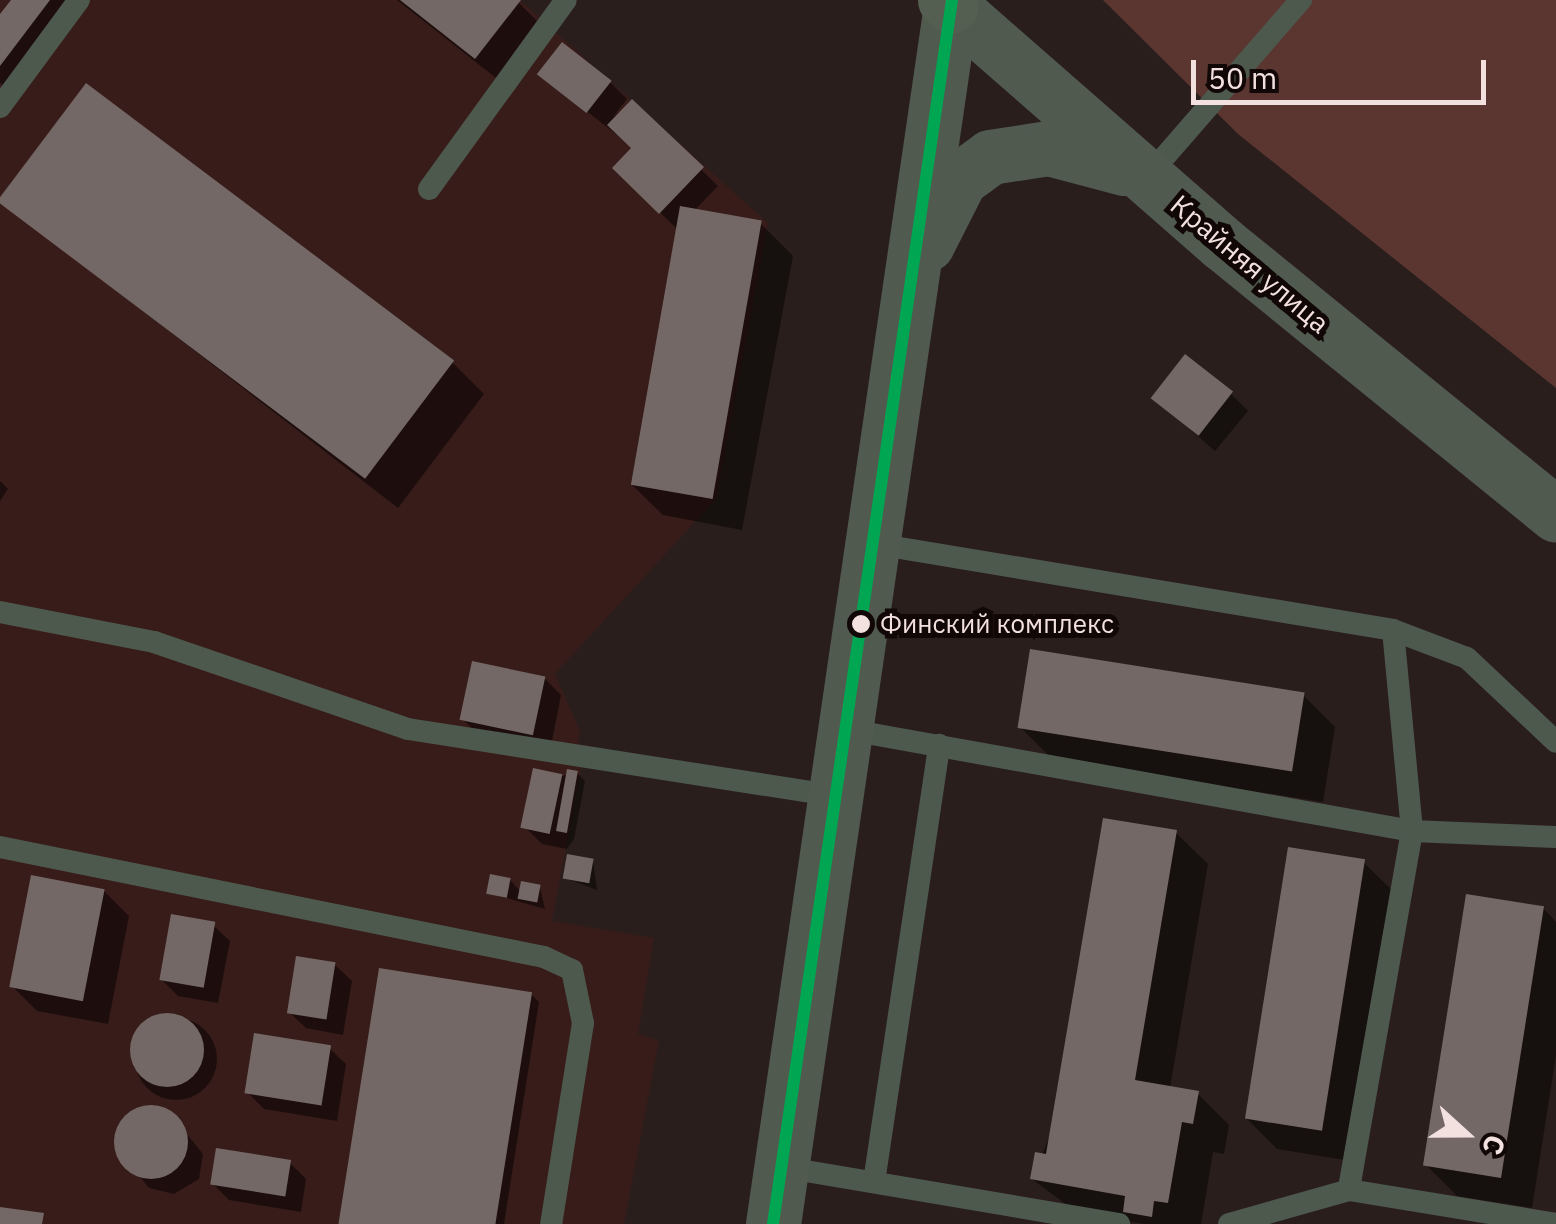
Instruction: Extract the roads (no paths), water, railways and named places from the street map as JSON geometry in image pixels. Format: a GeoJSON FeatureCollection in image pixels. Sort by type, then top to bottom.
{"type":"FeatureCollection","features":[{"type":"Feature","properties":{"kind":"street","name":"Крайняя улица"},"geometry":{"type":"LineString","coordinates":[[949,2],[1147,177],[1550,499]]}},
{"type":"Feature","properties":{"kind":"street"},"geometry":{"type":"LineString","coordinates":[[773,1224],[831,796],[949,2]]}},
{"type":"Feature","properties":{"kind":"street"},"geometry":{"type":"LineString","coordinates":[[904,308],[949,197],[990,157],[1048,148],[1147,177]]}},
{"type":"Feature","properties":{"kind":"lane"},"geometry":{"type":"LineString","coordinates":[[0,106],[80,0]]}},
{"type":"Feature","properties":{"kind":"lane"},"geometry":{"type":"LineString","coordinates":[[429,189],[566,0]]}},
{"type":"Feature","properties":{"kind":"lane"},"geometry":{"type":"LineString","coordinates":[[1147,177],[1301,0]]}},
{"type":"Feature","properties":{"kind":"lane"},"geometry":{"type":"LineString","coordinates":[[870,543],[1392,630],[1467,658],[1556,742]]}},
{"type":"Feature","properties":{"kind":"lane"},"geometry":{"type":"LineString","coordinates":[[0,612],[154,642],[408,729],[831,796]]}},
{"type":"Feature","properties":{"kind":"lane"},"geometry":{"type":"LineString","coordinates":[[1349,1190],[1412,830],[1392,630]]}},
{"type":"Feature","properties":{"kind":"lane"},"geometry":{"type":"LineString","coordinates":[[841,729],[1412,830],[1556,838]]}},
{"type":"Feature","properties":{"kind":"lane"},"geometry":{"type":"LineString","coordinates":[[874,1182],[939,745]]}},
{"type":"Feature","properties":{"kind":"lane"},"geometry":{"type":"LineString","coordinates":[[0,847],[544,956],[572,970],[583,1023],[550,1224]]}},
{"type":"Feature","properties":{"kind":"lane"},"geometry":{"type":"LineString","coordinates":[[779,1167],[1120,1224]]}},
{"type":"Feature","properties":{"kind":"lane"},"geometry":{"type":"LineString","coordinates":[[1229,1224],[1349,1190],[1556,1224]]}},
{"type":"Feature","properties":{"kind":"place","name":"Финский комплекс"},"geometry":{"type":"Point","coordinates":[861,624]}}]}
